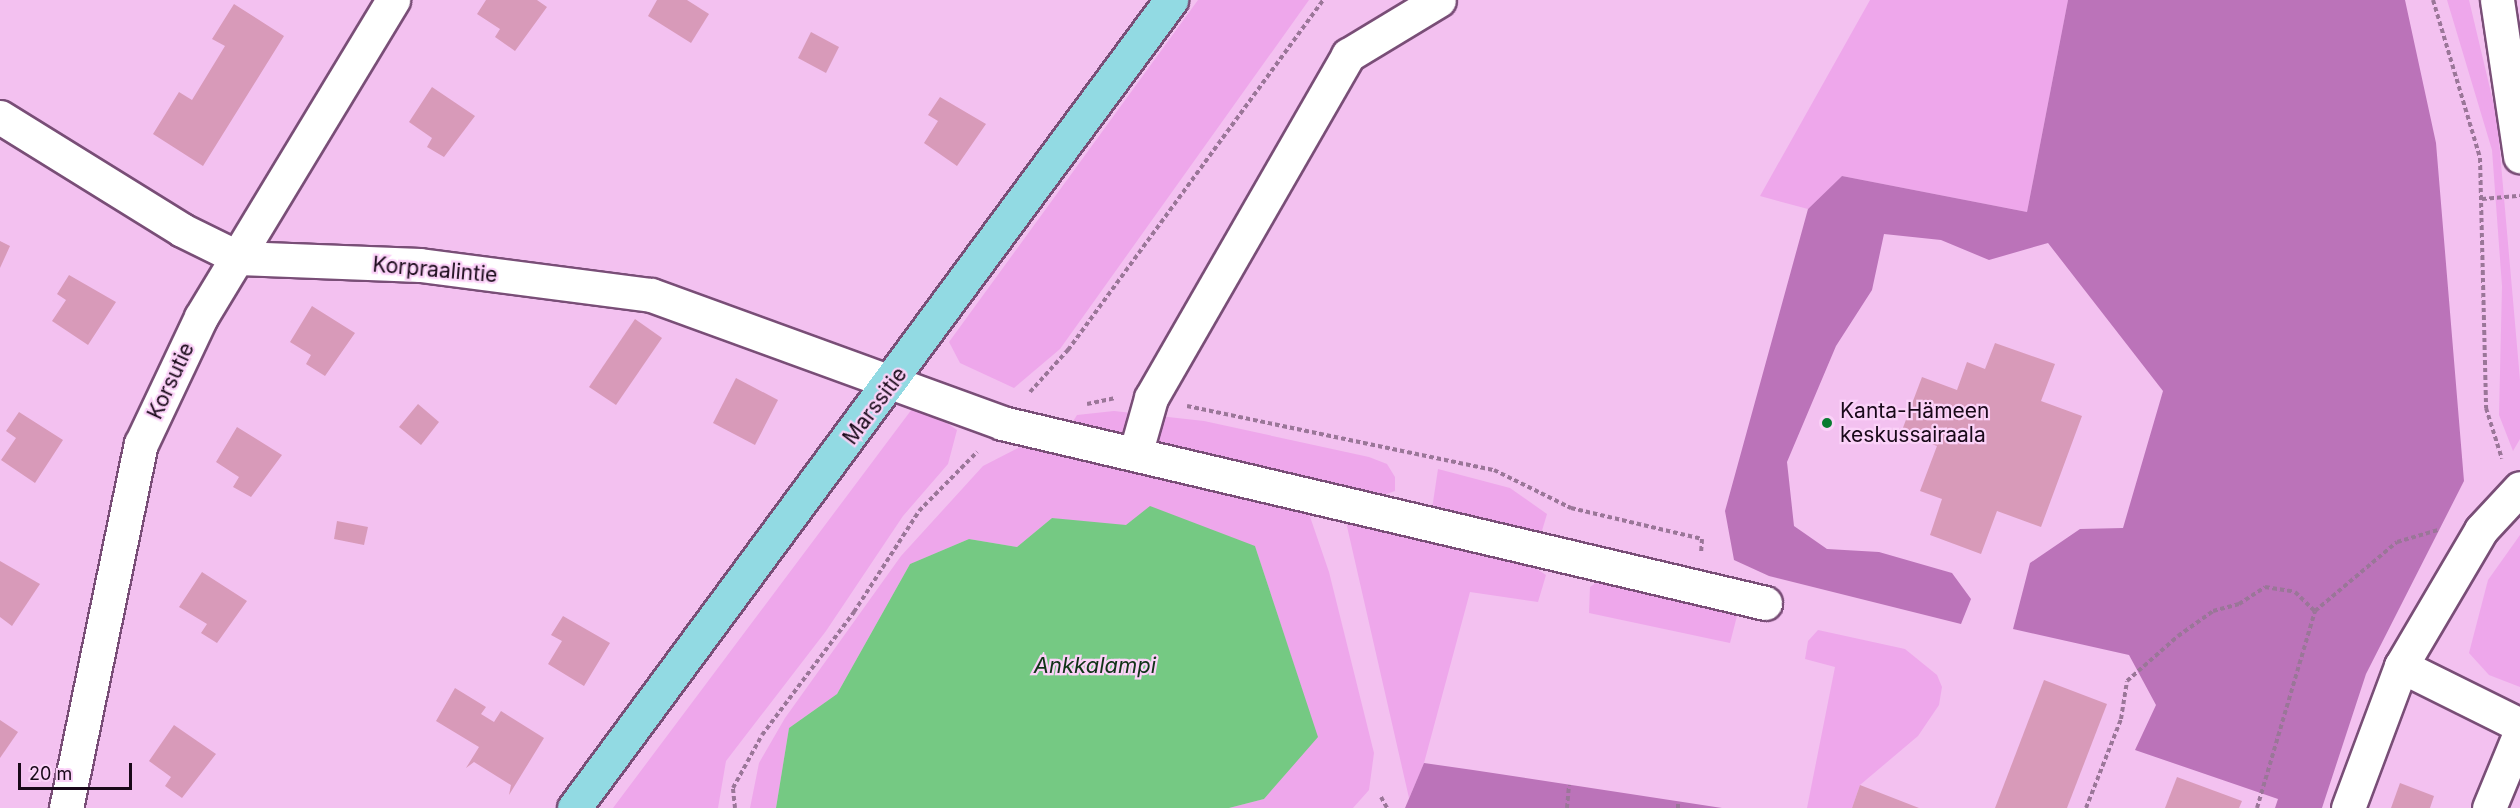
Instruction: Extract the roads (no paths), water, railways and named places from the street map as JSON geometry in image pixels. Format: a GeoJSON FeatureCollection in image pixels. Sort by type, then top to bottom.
{"type":"FeatureCollection","features":[{"type":"Feature","properties":{"kind":"main road","name":"Marssitie"},"geometry":{"type":"LineString","coordinates":[[574,808],[890,385],[1171,0]]}},
{"type":"Feature","properties":{"kind":"street","name":"Korsutie"},"geometry":{"type":"LineString","coordinates":[[66,808],[141,444],[201,317],[393,0]]}},
{"type":"Feature","properties":{"kind":"street"},"geometry":{"type":"LineString","coordinates":[[1136,451],[1151,398],[1348,55],[1439,0]]}},
{"type":"Feature","properties":{"kind":"street"},"geometry":{"type":"LineString","coordinates":[[2497,0],[2520,156]]}},
{"type":"Feature","properties":{"kind":"street","name":"Korpraalintie"},"geometry":{"type":"LineString","coordinates":[[0,117],[182,230],[238,258],[420,265],[651,295],[890,385],[1002,423],[1136,451],[1335,504],[1765,603]]}},
{"type":"Feature","properties":{"kind":"street"},"geometry":{"type":"LineString","coordinates":[[2348,808],[2401,666],[2514,478]]}},
{"type":"Feature","properties":{"kind":"street"},"geometry":{"type":"LineString","coordinates":[[2401,666],[2520,725]]}},
{"type":"Feature","properties":{"kind":"street"},"geometry":{"type":"LineString","coordinates":[[2488,808],[2520,733]]}},
{"type":"Feature","properties":{"kind":"water","name":"Ankkalampi"},"geometry":{"type":"Polygon","coordinates":[[[1150,506],[1255,546],[1318,737],[1264,799],[1229,808],[776,808],[789,728],[837,694],[910,564],[969,539],[1017,547],[1052,518],[1126,525],[1150,506]]]}},
{"type":"Feature","properties":{"kind":"place","name":"Kanta-Hämeen keskussairaala"},"geometry":{"type":"Point","coordinates":[1827,423]}}]}
